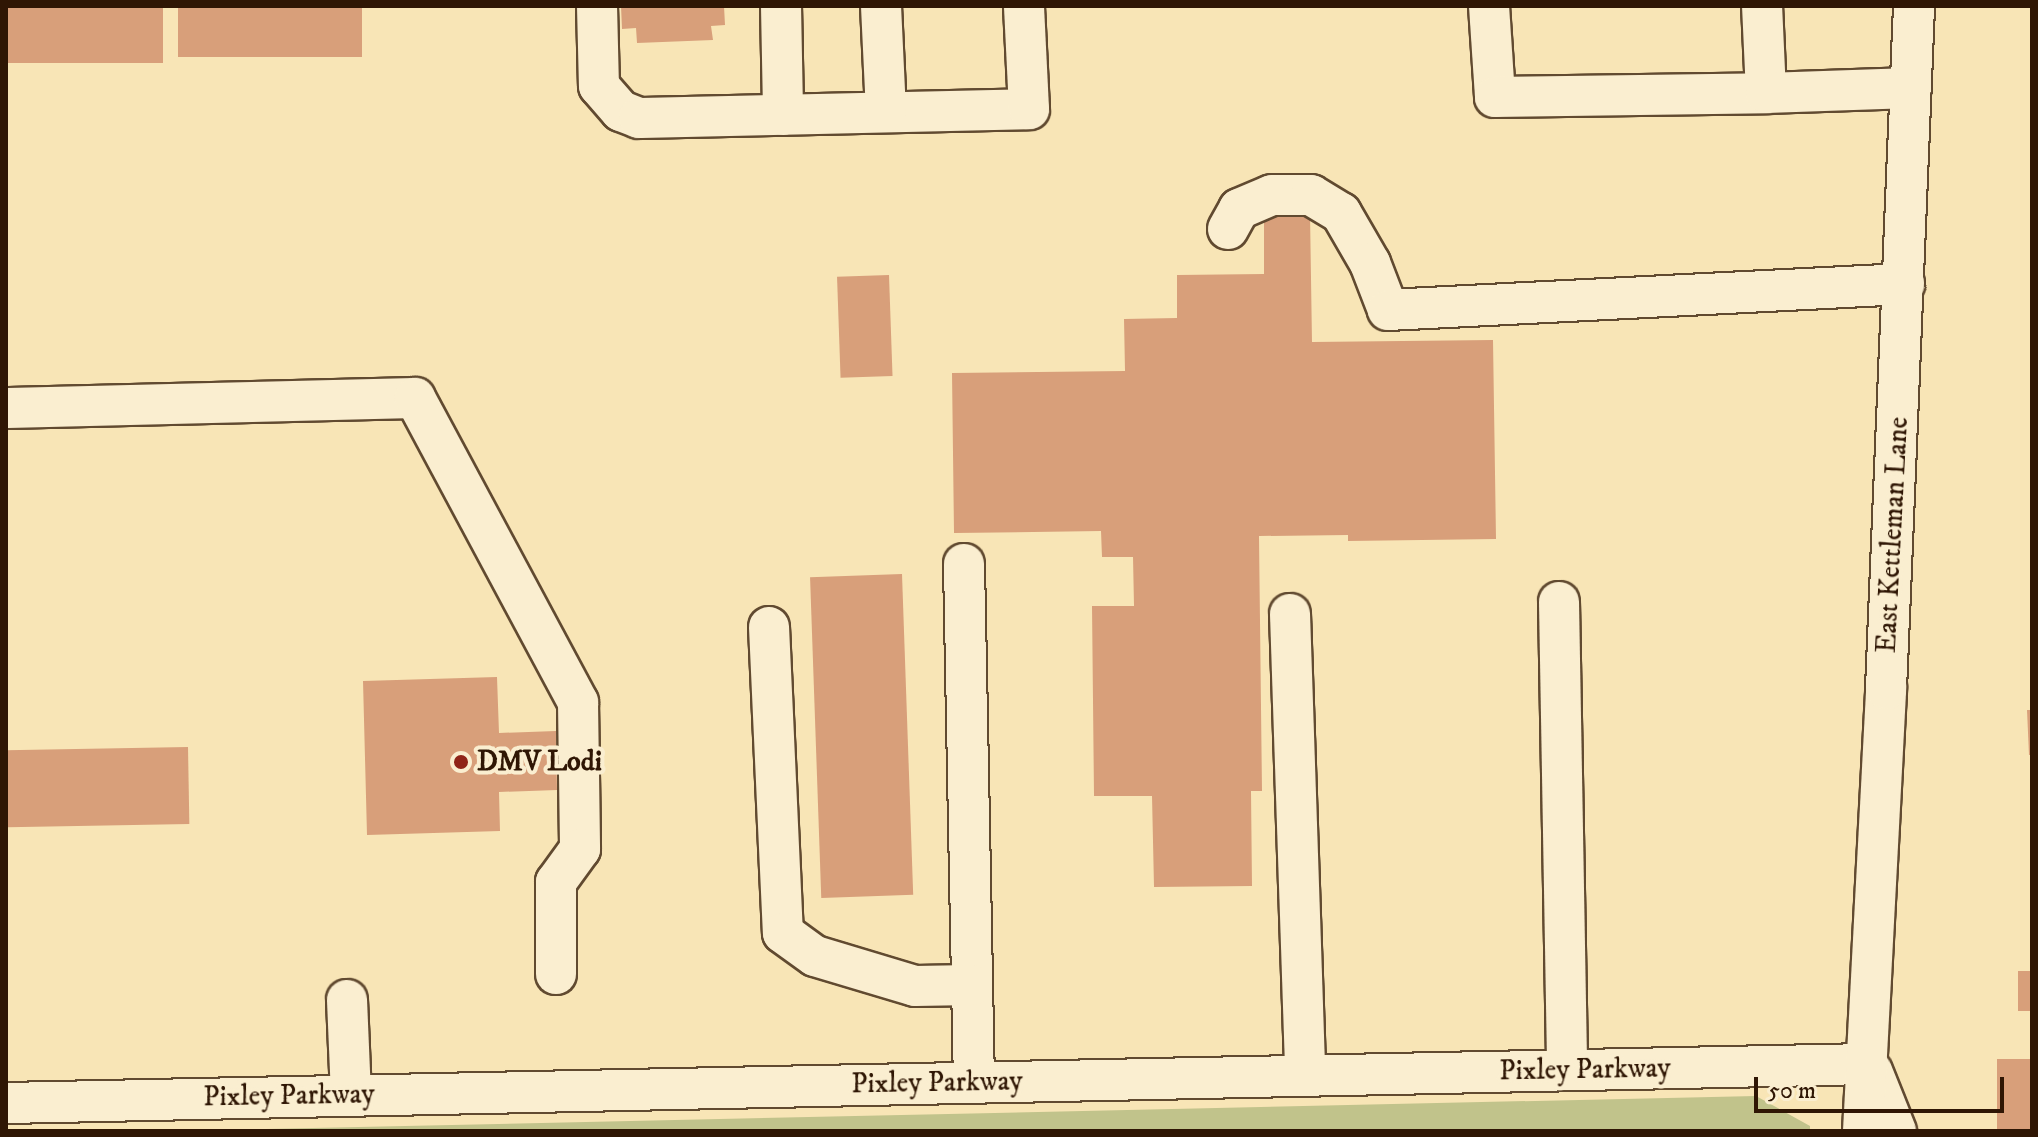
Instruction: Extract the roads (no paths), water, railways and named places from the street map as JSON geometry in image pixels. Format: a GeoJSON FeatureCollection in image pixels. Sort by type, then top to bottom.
{"type":"FeatureCollection","features":[{"type":"Feature","properties":{"kind":"street"},"geometry":{"type":"LineString","coordinates":[[597,6],[599,86],[621,111],[639,118],[1029,109],[1018,9]]}},
{"type":"Feature","properties":{"kind":"street"},"geometry":{"type":"LineString","coordinates":[[781,6],[783,115]]}},
{"type":"Feature","properties":{"kind":"street"},"geometry":{"type":"LineString","coordinates":[[881,6],[886,111]]}},
{"type":"Feature","properties":{"kind":"street"},"geometry":{"type":"LineString","coordinates":[[1489,6],[1495,97],[1911,88]]}},
{"type":"Feature","properties":{"kind":"street"},"geometry":{"type":"LineString","coordinates":[[1762,6],[1766,93]]}},
{"type":"Feature","properties":{"kind":"street","name":"East Kettleman Lane"},"geometry":{"type":"LineString","coordinates":[[1863,1131],[1904,284],[1914,6]]}},
{"type":"Feature","properties":{"kind":"street"},"geometry":{"type":"LineString","coordinates":[[1228,229],[1239,209],[1272,195],[1311,195],[1341,213],[1370,263],[1388,310],[1904,284]]}},
{"type":"Feature","properties":{"kind":"street"},"geometry":{"type":"LineString","coordinates":[[6,408],[415,398],[578,702],[580,849],[556,882],[556,974]]}},
{"type":"Feature","properties":{"kind":"street"},"geometry":{"type":"LineString","coordinates":[[964,564],[974,1083]]}},
{"type":"Feature","properties":{"kind":"street"},"geometry":{"type":"LineString","coordinates":[[1559,602],[1567,1070]]}},
{"type":"Feature","properties":{"kind":"street"},"geometry":{"type":"LineString","coordinates":[[1290,614],[1305,1076]]}},
{"type":"Feature","properties":{"kind":"street"},"geometry":{"type":"LineString","coordinates":[[769,627],[783,933],[815,956],[915,986],[972,985]]}},
{"type":"Feature","properties":{"kind":"street"},"geometry":{"type":"LineString","coordinates":[[347,1000],[351,1095]]}},
{"type":"Feature","properties":{"kind":"street","name":"East Kettleman Lane"},"geometry":{"type":"LineString","coordinates":[[1868,1064],[1896,1131]]}},
{"type":"Feature","properties":{"kind":"street","name":"Pixley Parkway"},"geometry":{"type":"LineString","coordinates":[[6,1103],[1868,1064]]}},
{"type":"Feature","properties":{"kind":"place","name":"DMV Lodi"},"geometry":{"type":"Point","coordinates":[461,762]}}]}
